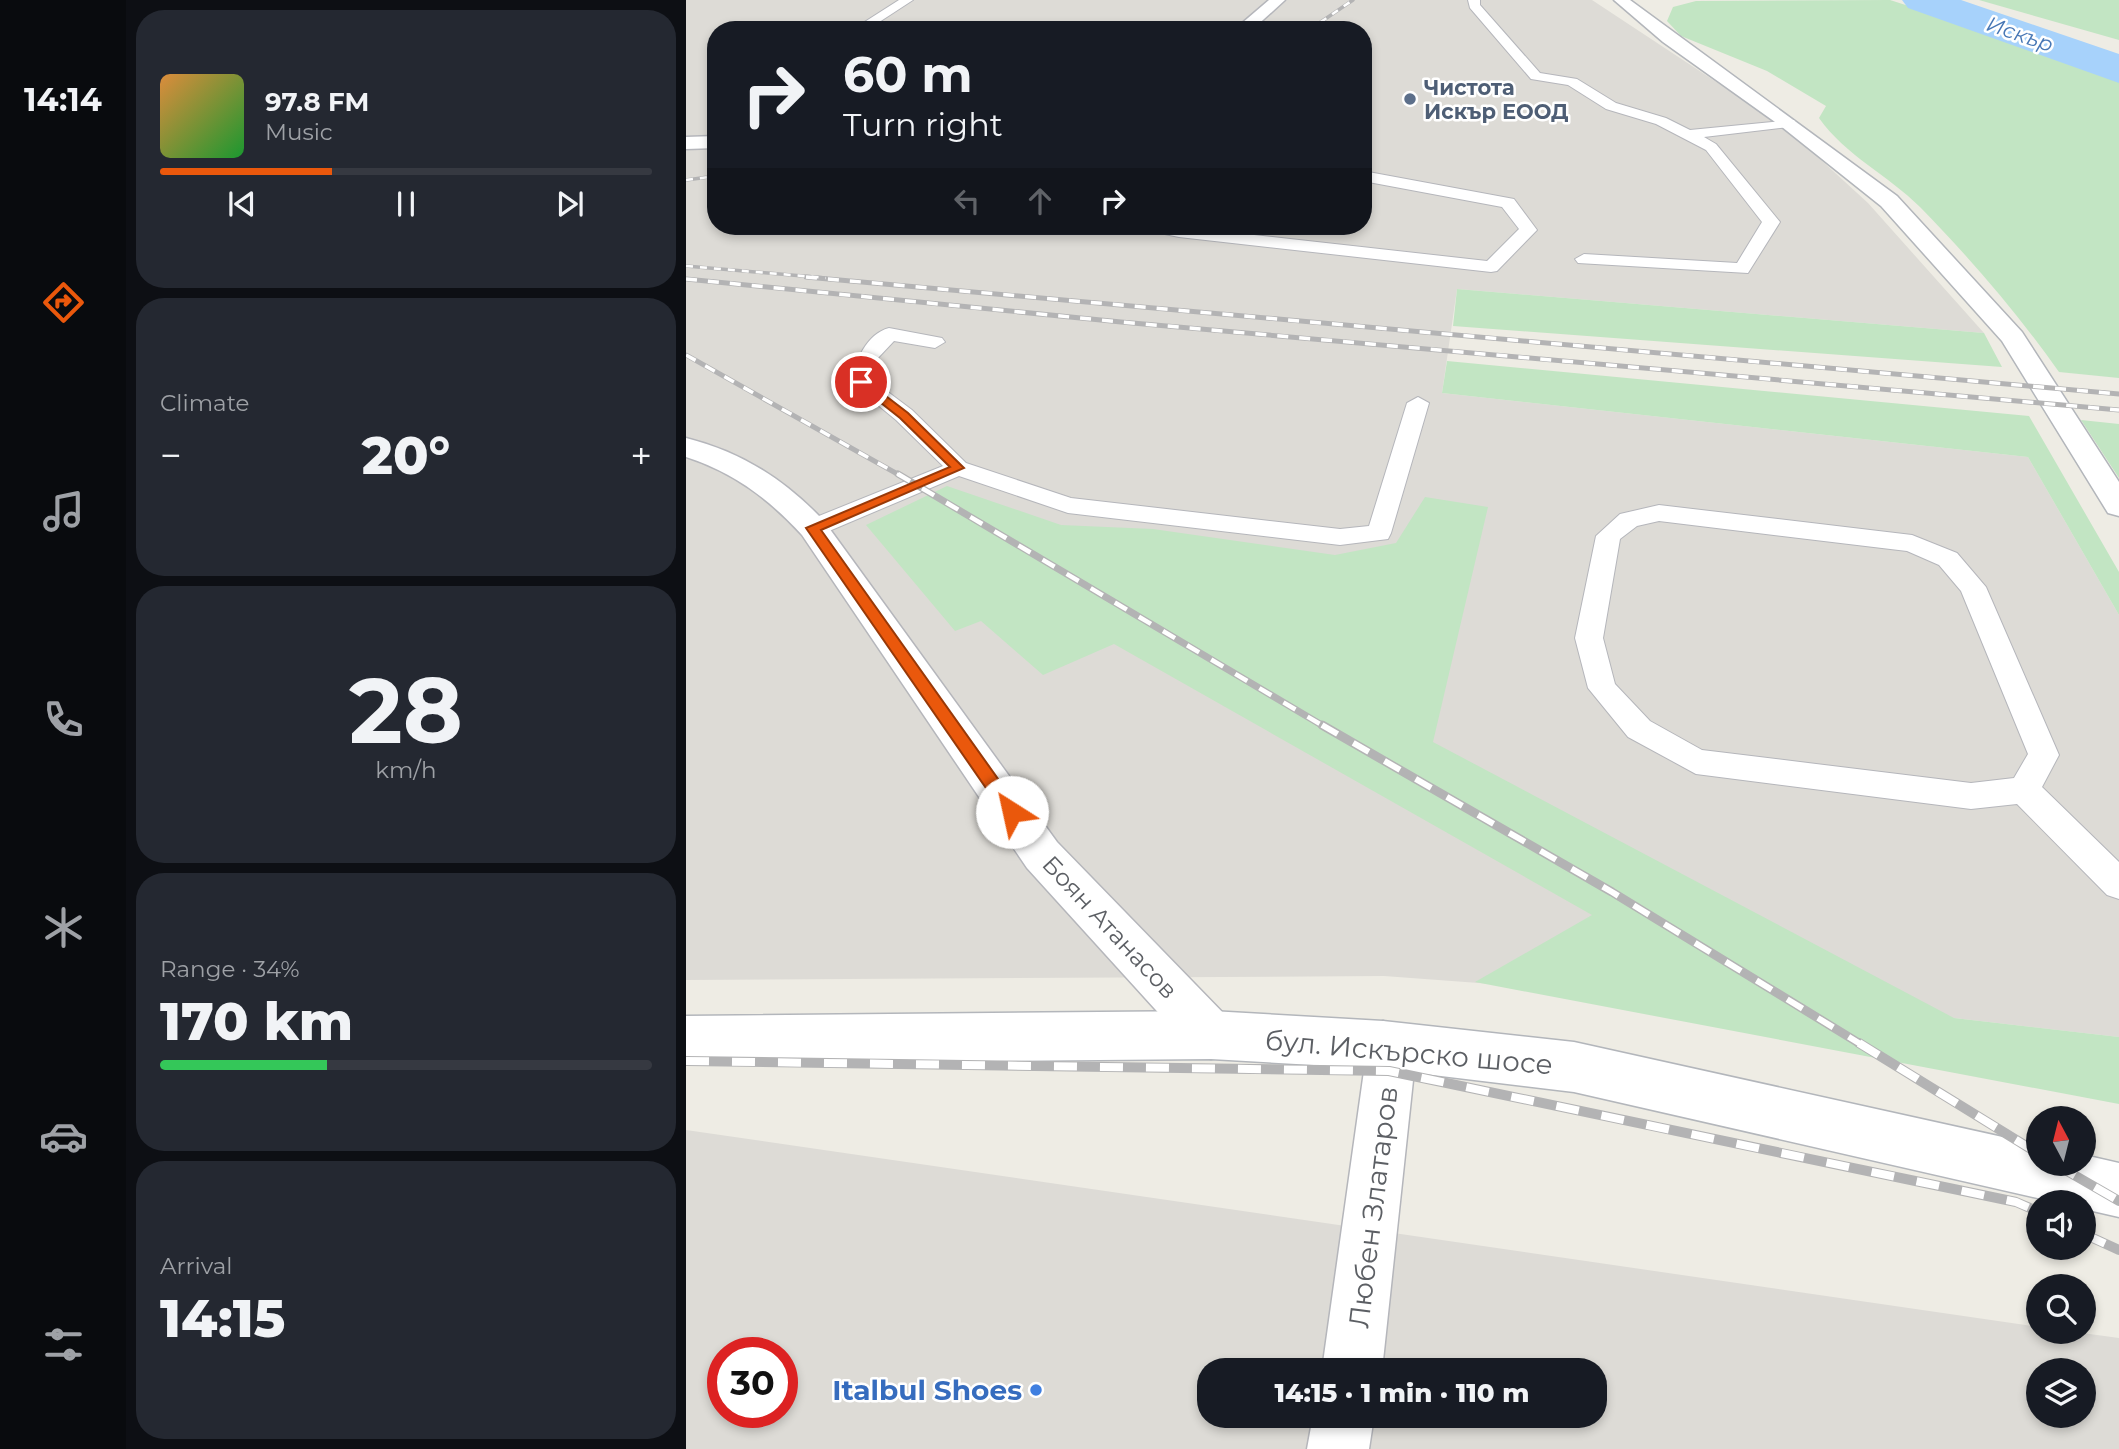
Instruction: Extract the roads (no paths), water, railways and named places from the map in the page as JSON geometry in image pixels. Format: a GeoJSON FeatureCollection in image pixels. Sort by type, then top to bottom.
{"type":"FeatureCollection","features":[{"type":"Feature","properties":{"kind":"street"},"geometry":{"type":"LineString","coordinates":[[1252,21],[1278,0]]}},
{"type":"Feature","properties":{"kind":"street"},"geometry":{"type":"LineString","coordinates":[[1621,0],[1670,39],[1789,122],[1889,201],[2013,337],[2119,506]]}},
{"type":"Feature","properties":{"kind":"street"},"geometry":{"type":"LineString","coordinates":[[686,143],[707,142]]}},
{"type":"Feature","properties":{"kind":"street","name":"Боян Атанасов"},"geometry":{"type":"LineString","coordinates":[[686,447],[742,467],[774,488],[813,528],[1042,855],[1211,1035]]}},
{"type":"Feature","properties":{"kind":"street","name":"бул. Искърско шосе"},"geometry":{"type":"LineString","coordinates":[[686,1040],[1211,1035],[1382,1045],[1574,1067],[2119,1190]]}},
{"type":"Feature","properties":{"kind":"street","name":"Любен Златаров"},"geometry":{"type":"LineString","coordinates":[[1354,1358],[1388,1084],[1389,1071],[1382,1045]]}},
{"type":"Feature","properties":{"kind":"street"},"geometry":{"type":"LineString","coordinates":[[1338,1449],[1341,1428]]}},
{"type":"Feature","properties":{"kind":"lane"},"geometry":{"type":"LineString","coordinates":[[872,21],[906,0]]}},
{"type":"Feature","properties":{"kind":"lane"},"geometry":{"type":"LineString","coordinates":[[1474,0],[1474,6],[1536,76],[1572,82],[1611,106],[1661,121],[1711,147],[1772,222],[1742,269],[1584,259]]}},
{"type":"Feature","properties":{"kind":"lane"},"geometry":{"type":"LineString","coordinates":[[1687,135],[1789,122]]}},
{"type":"Feature","properties":{"kind":"lane"},"geometry":{"type":"LineString","coordinates":[[1207,235],[1491,267],[1528,230],[1508,203],[1372,178]]}},
{"type":"Feature","properties":{"kind":"lane"},"geometry":{"type":"LineString","coordinates":[[935,342],[889,334],[867,357],[861,382],[904,415],[958,468],[1068,505],[1340,537],[1379,533],[1418,403]]}},
{"type":"Feature","properties":{"kind":"lane"},"geometry":{"type":"LineString","coordinates":[[813,528],[958,468]]}},
{"type":"Feature","properties":{"kind":"lane"},"geometry":{"type":"LineString","coordinates":[[1659,513],[1912,543],[1948,559],[1973,587],[2044,755],[2024,790],[1971,796],[1696,762],[1639,729],[1602,688],[1589,638],[1608,536],[1629,520],[1659,513]]}},
{"type":"Feature","properties":{"kind":"lane"},"geometry":{"type":"LineString","coordinates":[[2024,790],[2119,884]]}},
{"type":"Feature","properties":{"kind":"waterway","name":"Искър"},"geometry":{"type":"LineString","coordinates":[[1922,0],[2119,69]]}},
{"type":"Feature","properties":{"kind":"railway"},"geometry":{"type":"LineString","coordinates":[[1322,21],[1353,0]]}},
{"type":"Feature","properties":{"kind":"railway"},"geometry":{"type":"LineString","coordinates":[[686,180],[707,177]]}},
{"type":"Feature","properties":{"kind":"railway"},"geometry":{"type":"LineString","coordinates":[[686,266],[826,278]]}},
{"type":"Feature","properties":{"kind":"railway"},"geometry":{"type":"LineString","coordinates":[[806,277],[2119,394]]}},
{"type":"Feature","properties":{"kind":"railway"},"geometry":{"type":"LineString","coordinates":[[686,279],[1121,322],[2119,410]]}},
{"type":"Feature","properties":{"kind":"railway"},"geometry":{"type":"LineString","coordinates":[[686,355],[901,476]]}},
{"type":"Feature","properties":{"kind":"railway"},"geometry":{"type":"LineString","coordinates":[[898,474],[1325,727]]}},
{"type":"Feature","properties":{"kind":"railway"},"geometry":{"type":"LineString","coordinates":[[1322,725],[1612,892],[1862,1045]]}},
{"type":"Feature","properties":{"kind":"railway"},"geometry":{"type":"LineString","coordinates":[[1859,1043],[2026,1146]]}},
{"type":"Feature","properties":{"kind":"railway"},"geometry":{"type":"LineString","coordinates":[[686,1061],[1389,1071],[2016,1202],[2026,1206]]}},
{"type":"Feature","properties":{"kind":"railway"},"geometry":{"type":"LineString","coordinates":[[2076,1176],[2119,1201]]}},
{"type":"Feature","properties":{"kind":"railway"},"geometry":{"type":"LineString","coordinates":[[2096,1239],[2119,1250]]}},
{"type":"Feature","properties":{"kind":"place","name":"Чистота Искър ЕООД"},"geometry":{"type":"Point","coordinates":[1410,99]}},
{"type":"Feature","properties":{"kind":"place","name":"Italbul Shoes"},"geometry":{"type":"Point","coordinates":[1036,1390]}}]}
